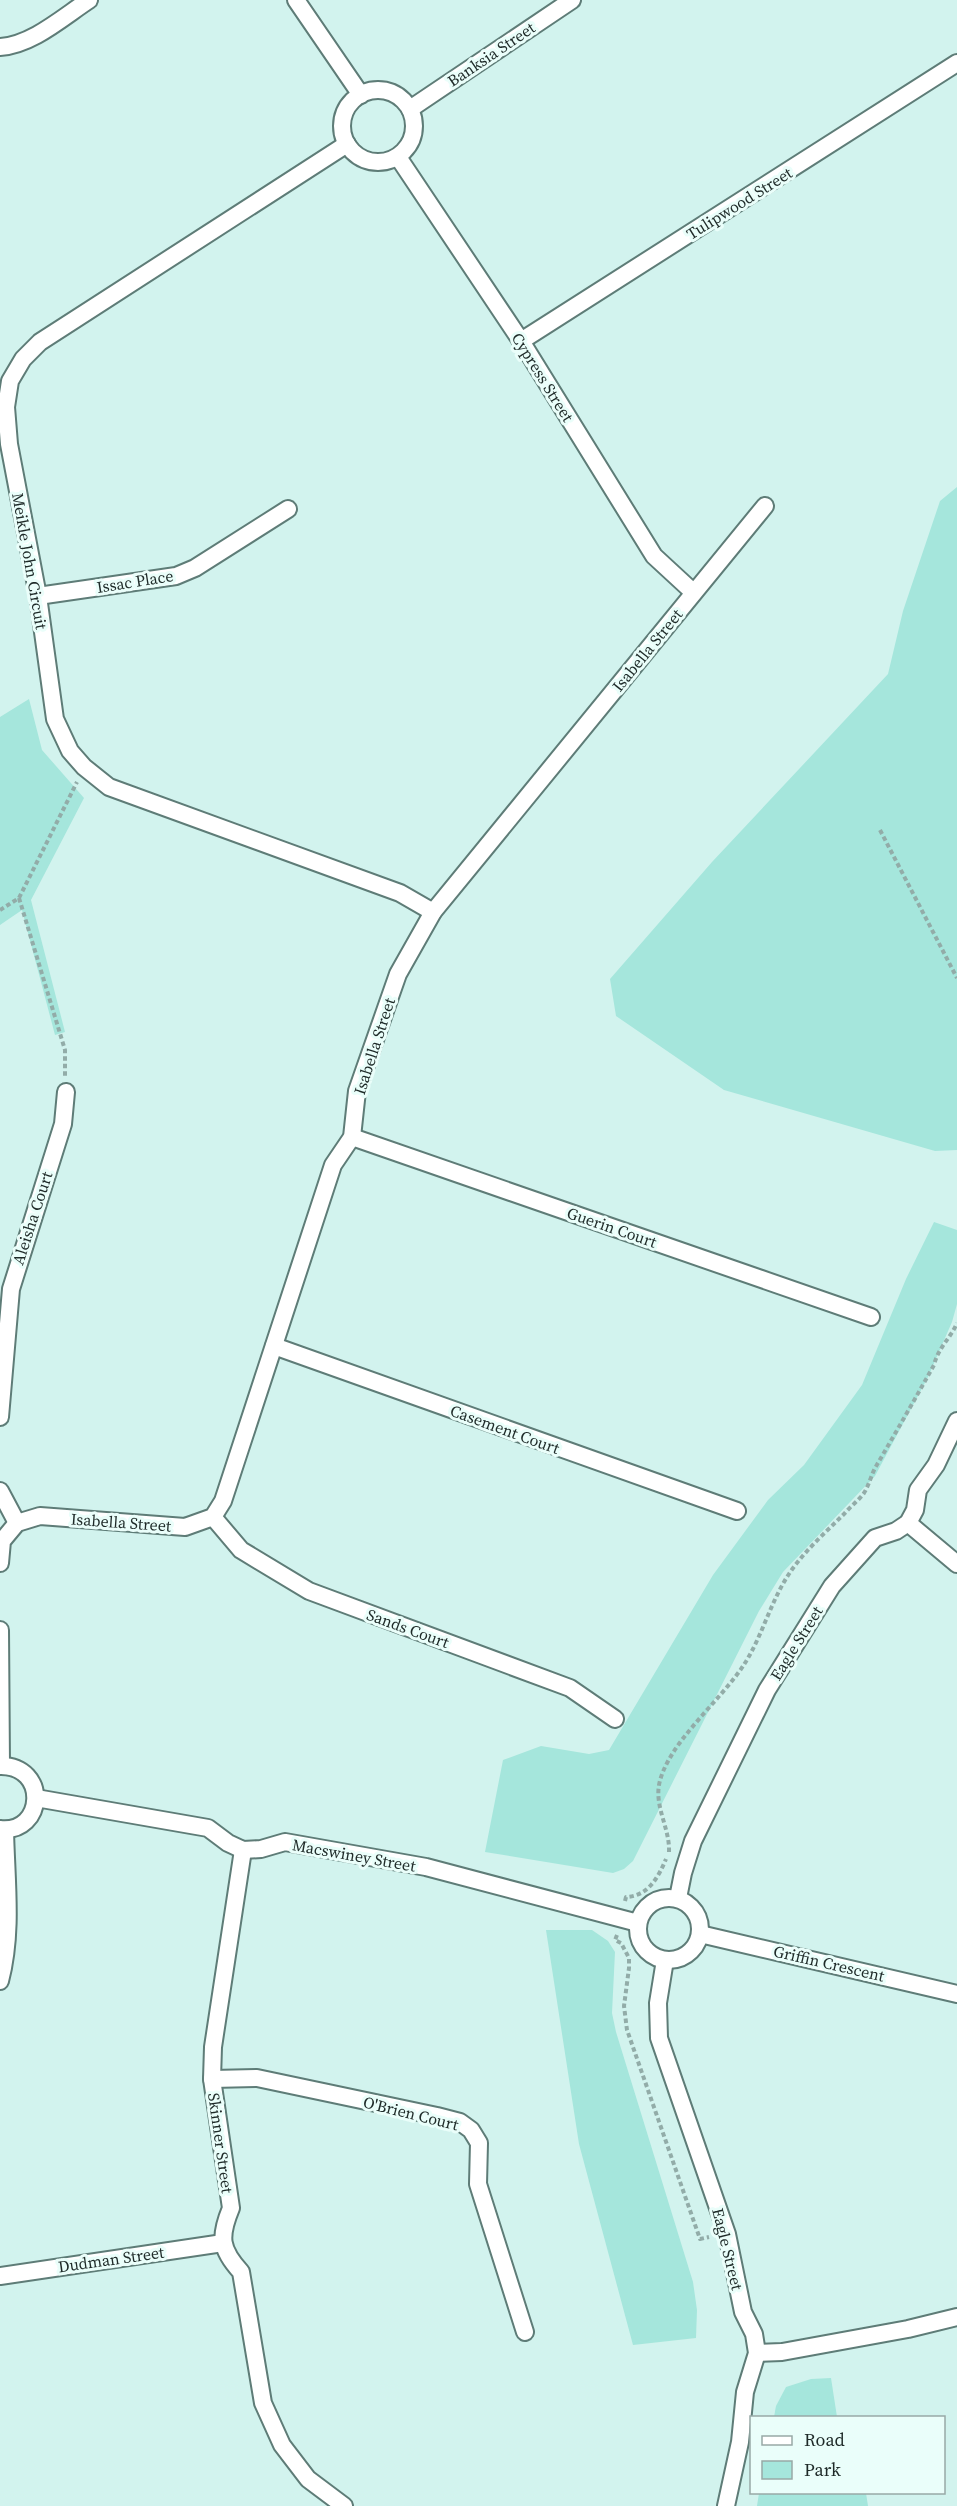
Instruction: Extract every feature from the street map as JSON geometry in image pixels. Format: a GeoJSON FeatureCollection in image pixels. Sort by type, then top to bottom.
{"type":"FeatureCollection","features":[{"type":"Feature","properties":{"kind":"street"},"geometry":{"type":"LineString","coordinates":[[0,47],[33,37],[88,0]]}},
{"type":"Feature","properties":{"kind":"street"},"geometry":{"type":"LineString","coordinates":[[296,0],[361,95]]}},
{"type":"Feature","properties":{"kind":"street","name":"Banksia Street"},"geometry":{"type":"LineString","coordinates":[[410,109],[572,0]]}},
{"type":"Feature","properties":{"kind":"street","name":"Tulipwood Street"},"geometry":{"type":"LineString","coordinates":[[521,341],[957,63]]}},
{"type":"Feature","properties":{"kind":"street"},"geometry":{"type":"LineString","coordinates":[[383,90],[394,94],[410,109],[414,119],[412,140],[398,157],[389,161],[370,161],[361,158],[347,144],[342,122],[352,102],[361,95],[383,90]]}},
{"type":"Feature","properties":{"kind":"street","name":"Meikle John Circuit"},"geometry":{"type":"LineString","coordinates":[[347,144],[40,342],[23,359],[10,381],[6,407],[9,444],[38,596],[55,719],[70,751],[84,767],[109,787],[400,893],[434,912]]}},
{"type":"Feature","properties":{"kind":"street","name":"Cypress Street"},"geometry":{"type":"LineString","coordinates":[[398,157],[521,341],[654,556],[693,592]]}},
{"type":"Feature","properties":{"kind":"street","name":"Isabella Street"},"geometry":{"type":"LineString","coordinates":[[17,1524],[40,1516],[185,1527],[213,1517],[223,1501],[333,1165],[352,1137],[357,1091],[398,974],[434,912],[765,506]]}},
{"type":"Feature","properties":{"kind":"street","name":"Issac Place"},"geometry":{"type":"LineString","coordinates":[[38,596],[176,576],[195,567],[288,509]]}},
{"type":"Feature","properties":{"kind":"street","name":"Aleisha Court"},"geometry":{"type":"LineString","coordinates":[[0,1417],[10,1289],[63,1124],[66,1092]]}},
{"type":"Feature","properties":{"kind":"street","name":"Guerin Court"},"geometry":{"type":"LineString","coordinates":[[352,1137],[871,1317]]}},
{"type":"Feature","properties":{"kind":"street","name":"Casement Court"},"geometry":{"type":"LineString","coordinates":[[274,1346],[737,1511]]}},
{"type":"Feature","properties":{"kind":"street"},"geometry":{"type":"LineString","coordinates":[[957,1421],[936,1465],[918,1490],[915,1510],[908,1523],[957,1564]]}},
{"type":"Feature","properties":{"kind":"street"},"geometry":{"type":"LineString","coordinates":[[0,1491],[17,1524],[2,1541],[0,1563]]}},
{"type":"Feature","properties":{"kind":"street","name":"Sands Court"},"geometry":{"type":"LineString","coordinates":[[213,1517],[241,1550],[309,1591],[570,1688],[615,1719]]}},
{"type":"Feature","properties":{"kind":"street","name":"Eagle Street"},"geometry":{"type":"LineString","coordinates":[[678,1898],[682,1873],[693,1841],[767,1690],[832,1586],[876,1538],[896,1531],[908,1523]]}},
{"type":"Feature","properties":{"kind":"street"},"geometry":{"type":"LineString","coordinates":[[0,1630],[1,1766],[12,1766],[30,1778],[35,1788],[36,1798],[34,1808],[23,1823],[2,1829],[7,1931],[6,1957],[0,1981]]}},
{"type":"Feature","properties":{"kind":"street"},"geometry":{"type":"LineString","coordinates":[[36,1798],[208,1828],[228,1843],[243,1850]]}},
{"type":"Feature","properties":{"kind":"street","name":"Macswiney Street"},"geometry":{"type":"LineString","coordinates":[[243,1850],[261,1849],[285,1842],[426,1868],[638,1923]]}},
{"type":"Feature","properties":{"kind":"street","name":"Skinner Street"},"geometry":{"type":"LineString","coordinates":[[223,2243],[224,2226],[231,2208],[212,2079],[213,2047],[243,1850]]}},
{"type":"Feature","properties":{"kind":"street"},"geometry":{"type":"LineString","coordinates":[[678,1898],[694,1910],[699,1919],[700,1934],[690,1952],[676,1959],[664,1960],[651,1955],[644,1948],[637,1932],[638,1923],[641,1913],[657,1899],[678,1898]]}},
{"type":"Feature","properties":{"kind":"street","name":"Griffin Crescent"},"geometry":{"type":"LineString","coordinates":[[700,1934],[957,1994]]}},
{"type":"Feature","properties":{"kind":"street","name":"Eagle Street"},"geometry":{"type":"LineString","coordinates":[[664,1960],[658,2002],[659,2038],[728,2234],[743,2312],[754,2334],[757,2353]]}},
{"type":"Feature","properties":{"kind":"street","name":"O'Brien Court"},"geometry":{"type":"LineString","coordinates":[[212,2079],[257,2078],[437,2116],[460,2122],[471,2130],[479,2143],[478,2184],[525,2332]]}},
{"type":"Feature","properties":{"kind":"street"},"geometry":{"type":"LineString","coordinates":[[223,2243],[230,2260],[241,2272],[263,2403],[282,2445],[308,2479],[344,2506]]}},
{"type":"Feature","properties":{"kind":"street","name":"Dudman Street"},"geometry":{"type":"LineString","coordinates":[[0,2276],[223,2243]]}},
{"type":"Feature","properties":{"kind":"street"},"geometry":{"type":"LineString","coordinates":[[726,2506],[740,2442],[745,2392],[757,2353],[782,2352],[955,2322]]}},
{"type":"Feature","properties":{"kind":"path"},"geometry":{"type":"LineString","coordinates":[[0,910],[19,898],[84,767]]}},
{"type":"Feature","properties":{"kind":"path"},"geometry":{"type":"LineString","coordinates":[[880,830],[957,978]]}},
{"type":"Feature","properties":{"kind":"path"},"geometry":{"type":"LineString","coordinates":[[19,898],[65,1050],[66,1092]]}},
{"type":"Feature","properties":{"kind":"green space"},"geometry":{"type":"Polygon","coordinates":[[[957,487],[957,1150],[935,1151],[724,1090],[616,1016],[610,979],[712,862],[888,674],[903,611],[940,501],[957,487]]]}},
{"type":"Feature","properties":{"kind":"green space"},"geometry":{"type":"Polygon","coordinates":[[[29,699],[42,750],[84,798],[31,900],[65,1032],[55,1035],[22,910],[0,925],[0,717],[29,699]]]}},
{"type":"Feature","properties":{"kind":"green space"},"geometry":{"type":"Polygon","coordinates":[[[934,1222],[957,1230],[957,1304],[952,1322],[928,1377],[875,1476],[783,1572],[759,1611],[633,1861],[624,1869],[613,1873],[485,1852],[503,1760],[541,1746],[589,1754],[609,1750],[713,1575],[768,1500],[804,1465],[862,1385],[906,1279],[934,1222]]]}},
{"type":"Feature","properties":{"kind":"green space"},"geometry":{"type":"Polygon","coordinates":[[[546,1930],[592,1930],[608,1941],[615,1952],[612,2013],[693,2282],[697,2310],[696,2338],[633,2345],[579,2144],[546,1930]]]}},
{"type":"Feature","properties":{"kind":"green space"},"geometry":{"type":"Polygon","coordinates":[[[831,2378],[837,2416],[774,2416],[776,2406],[786,2387],[811,2379],[831,2378]]]}},
{"type":"Feature","properties":{"kind":"green space"},"geometry":{"type":"Polygon","coordinates":[[[759,2494],[866,2494],[868,2506],[757,2506],[759,2494]]]}}]}
